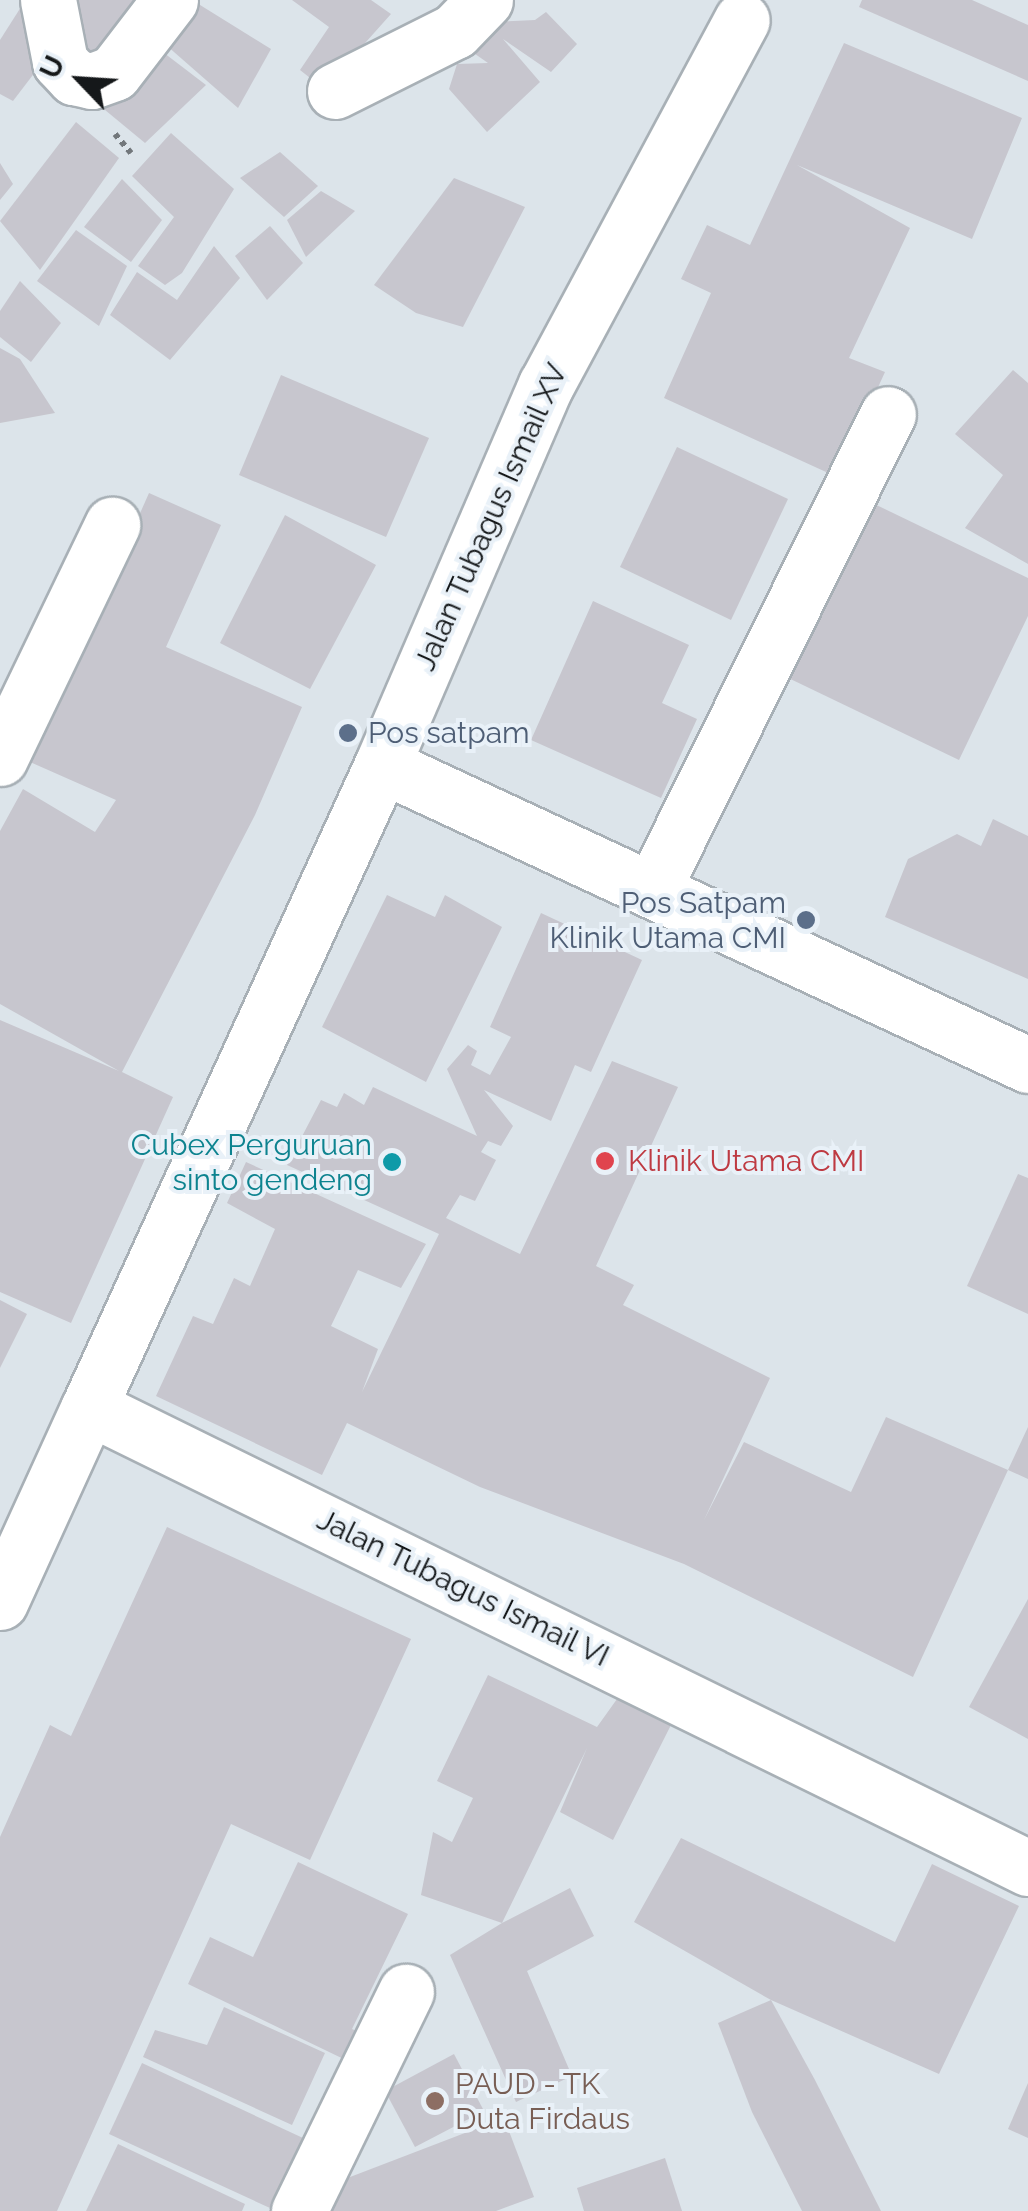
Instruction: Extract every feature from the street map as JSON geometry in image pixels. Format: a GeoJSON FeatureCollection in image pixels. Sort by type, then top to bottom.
{"type":"FeatureCollection","features":[{"type":"Feature","properties":{"kind":"street"},"geometry":{"type":"LineString","coordinates":[[48,0],[60,62],[74,77],[92,81],[114,73],[170,0]]}},
{"type":"Feature","properties":{"kind":"street"},"geometry":{"type":"LineString","coordinates":[[336,90],[455,31],[485,0]]}},
{"type":"Feature","properties":{"kind":"street","name":"Jalan Tubagus Ismail XV"},"geometry":{"type":"LineString","coordinates":[[88,1406],[382,766],[546,385],[742,20]]}},
{"type":"Feature","properties":{"kind":"street"},"geometry":{"type":"LineString","coordinates":[[652,890],[888,414]]}},
{"type":"Feature","properties":{"kind":"street"},"geometry":{"type":"LineString","coordinates":[[0,758],[112,525]]}},
{"type":"Feature","properties":{"kind":"street"},"geometry":{"type":"LineString","coordinates":[[382,766],[1028,1065]]}},
{"type":"Feature","properties":{"kind":"street"},"geometry":{"type":"LineString","coordinates":[[0,1602],[88,1406]]}},
{"type":"Feature","properties":{"kind":"street","name":"Jalan Tubagus Ismail VI"},"geometry":{"type":"LineString","coordinates":[[88,1406],[1028,1868]]}},
{"type":"Feature","properties":{"kind":"street"},"geometry":{"type":"LineString","coordinates":[[300,2211],[406,1992]]}},
{"type":"Feature","properties":{"kind":"building"},"geometry":{"type":"Polygon","coordinates":[[[64,0],[151,0],[103,63],[50,14],[64,0]]]}},
{"type":"Feature","properties":{"kind":"building"},"geometry":{"type":"Polygon","coordinates":[[[192,0],[271,49],[238,108],[150,31],[192,0]]]}},
{"type":"Feature","properties":{"kind":"building"},"geometry":{"type":"Polygon","coordinates":[[[292,0],[371,0],[391,14],[324,89],[300,70],[329,27],[292,0]]]}},
{"type":"Feature","properties":{"kind":"building"},"geometry":{"type":"Polygon","coordinates":[[[862,0],[972,0],[1028,25],[1028,81],[859,7],[862,0]]]}},
{"type":"Feature","properties":{"kind":"building"},"geometry":{"type":"Polygon","coordinates":[[[21,7],[55,46],[13,101],[0,94],[0,40],[21,7]]]}},
{"type":"Feature","properties":{"kind":"building"},"geometry":{"type":"Polygon","coordinates":[[[546,12],[577,44],[551,72],[503,39],[540,82],[487,132],[449,89],[457,64],[488,63],[458,42],[473,23],[535,20],[546,12]]]}},
{"type":"Feature","properties":{"kind":"building"},"geometry":{"type":"Polygon","coordinates":[[[151,43],[206,85],[145,143],[99,105],[151,43]]]}},
{"type":"Feature","properties":{"kind":"building"},"geometry":{"type":"Polygon","coordinates":[[[844,43],[1022,118],[972,239],[797,165],[910,228],[849,358],[885,372],[837,477],[664,398],[711,293],[681,279],[707,225],[750,245],[844,43]]]}},
{"type":"Feature","properties":{"kind":"building"},"geometry":{"type":"Polygon","coordinates":[[[76,122],[119,158],[40,270],[0,221],[76,122]]]}},
{"type":"Feature","properties":{"kind":"building"},"geometry":{"type":"Polygon","coordinates":[[[171,133],[234,189],[182,273],[165,285],[138,266],[174,217],[132,176],[171,133]]]}},
{"type":"Feature","properties":{"kind":"building"},"geometry":{"type":"Polygon","coordinates":[[[280,152],[318,186],[284,217],[240,178],[280,152]]]}},
{"type":"Feature","properties":{"kind":"building"},"geometry":{"type":"Polygon","coordinates":[[[0,163],[13,184],[0,200],[0,163]]]}},
{"type":"Feature","properties":{"kind":"building"},"geometry":{"type":"Polygon","coordinates":[[[454,178],[525,207],[463,327],[416,313],[374,285],[454,178]]]}},
{"type":"Feature","properties":{"kind":"building"},"geometry":{"type":"Polygon","coordinates":[[[122,179],[162,220],[131,262],[84,227],[122,179]]]}},
{"type":"Feature","properties":{"kind":"building"},"geometry":{"type":"Polygon","coordinates":[[[321,191],[355,211],[306,257],[287,220],[321,191]]]}},
{"type":"Feature","properties":{"kind":"building"},"geometry":{"type":"Polygon","coordinates":[[[270,226],[303,263],[267,300],[235,256],[270,226]]]}},
{"type":"Feature","properties":{"kind":"building"},"geometry":{"type":"Polygon","coordinates":[[[76,230],[127,266],[99,326],[37,281],[76,230]]]}},
{"type":"Feature","properties":{"kind":"building"},"geometry":{"type":"Polygon","coordinates":[[[214,246],[240,278],[170,360],[110,315],[137,272],[177,300],[214,246]]]}},
{"type":"Feature","properties":{"kind":"building"},"geometry":{"type":"Polygon","coordinates":[[[20,281],[61,323],[31,362],[0,337],[0,311],[20,281]]]}},
{"type":"Feature","properties":{"kind":"building"},"geometry":{"type":"Polygon","coordinates":[[[0,348],[20,359],[55,413],[0,423],[0,348]]]}},
{"type":"Feature","properties":{"kind":"building"},"geometry":{"type":"Polygon","coordinates":[[[1013,370],[1028,383],[1028,564],[965,528],[1003,475],[955,434],[1013,370]]]}},
{"type":"Feature","properties":{"kind":"building"},"geometry":{"type":"Polygon","coordinates":[[[281,375],[429,438],[386,537],[239,475],[281,375]]]}},
{"type":"Feature","properties":{"kind":"building"},"geometry":{"type":"Polygon","coordinates":[[[677,447],[788,499],[731,620],[620,567],[677,447]]]}},
{"type":"Feature","properties":{"kind":"building"},"geometry":{"type":"Polygon","coordinates":[[[149,493],[221,525],[166,647],[302,707],[255,815],[122,1072],[173,1097],[71,1323],[0,1292],[0,1020],[119,1071],[0,1004],[0,831],[23,789],[95,832],[116,800],[30,762],[149,493]]]}},
{"type":"Feature","properties":{"kind":"building"},"geometry":{"type":"Polygon","coordinates":[[[864,499],[1028,578],[1028,616],[959,760],[780,674],[864,499]]]}},
{"type":"Feature","properties":{"kind":"building"},"geometry":{"type":"Polygon","coordinates":[[[285,515],[376,565],[310,689],[220,643],[285,515]]]}},
{"type":"Feature","properties":{"kind":"building"},"geometry":{"type":"Polygon","coordinates":[[[593,601],[689,645],[662,703],[697,719],[661,798],[531,740],[593,601]]]}},
{"type":"Feature","properties":{"kind":"building"},"geometry":{"type":"Polygon","coordinates":[[[993,819],[1028,836],[1028,979],[885,917],[908,859],[957,834],[981,846],[993,819]]]}},
{"type":"Feature","properties":{"kind":"building"},"geometry":{"type":"Polygon","coordinates":[[[387,895],[435,917],[445,895],[502,927],[426,1082],[322,1027],[387,895]]]}},
{"type":"Feature","properties":{"kind":"building"},"geometry":{"type":"Polygon","coordinates":[[[541,913],[642,960],[591,1072],[575,1065],[551,1121],[484,1090],[513,1126],[501,1146],[488,1141],[481,1152],[496,1160],[475,1201],[460,1195],[446,1218],[520,1254],[612,1061],[678,1087],[596,1266],[634,1285],[623,1305],[770,1378],[704,1520],[744,1442],[851,1492],[886,1417],[1008,1470],[913,1677],[684,1564],[480,1487],[347,1423],[322,1475],[156,1396],[193,1316],[213,1324],[234,1278],[250,1286],[275,1229],[227,1203],[246,1162],[426,1244],[401,1288],[358,1270],[331,1326],[378,1349],[362,1392],[439,1234],[287,1165],[321,1100],[337,1107],[344,1093],[364,1105],[373,1087],[477,1136],[447,1069],[468,1045],[477,1051],[471,1065],[490,1075],[511,1037],[490,1027],[541,913]]]}},
{"type":"Feature","properties":{"kind":"building"},"geometry":{"type":"Polygon","coordinates":[[[1018,1174],[1028,1178],[1028,1314],[967,1286],[1018,1174]]]}},
{"type":"Feature","properties":{"kind":"building"},"geometry":{"type":"Polygon","coordinates":[[[0,1300],[27,1314],[0,1368],[0,1300]]]}},
{"type":"Feature","properties":{"kind":"building"},"geometry":{"type":"Polygon","coordinates":[[[1028,1427],[1028,1479],[1008,1470],[1028,1427]]]}},
{"type":"Feature","properties":{"kind":"building"},"geometry":{"type":"Polygon","coordinates":[[[167,1527],[411,1639],[310,1860],[231,1824],[57,2211],[0,2211],[0,1837],[50,1725],[71,1736],[167,1527]]]}},
{"type":"Feature","properties":{"kind":"building"},"geometry":{"type":"Polygon","coordinates":[[[1028,1599],[1028,1739],[969,1707],[1028,1599]]]}},
{"type":"Feature","properties":{"kind":"building"},"geometry":{"type":"Polygon","coordinates":[[[488,1675],[597,1727],[622,1692],[671,1725],[613,1840],[560,1812],[587,1748],[502,1923],[421,1895],[433,1832],[452,1842],[473,1798],[437,1781],[488,1675]]]}},
{"type":"Feature","properties":{"kind":"building"},"geometry":{"type":"Polygon","coordinates":[[[681,1838],[895,1942],[932,1864],[1019,1906],[939,2074],[771,2000],[634,1922],[681,1838]]]}},
{"type":"Feature","properties":{"kind":"building"},"geometry":{"type":"Polygon","coordinates":[[[298,1862],[408,1914],[352,2029],[367,2036],[354,2064],[188,1984],[210,1937],[253,1957],[298,1862]]]}},
{"type":"Feature","properties":{"kind":"building"},"geometry":{"type":"Polygon","coordinates":[[[570,1888],[594,1936],[527,1971],[572,2076],[516,2102],[450,1955],[570,1888]]]}},
{"type":"Feature","properties":{"kind":"building"},"geometry":{"type":"Polygon","coordinates":[[[771,2000],[881,2211],[802,2211],[752,2112],[718,2023],[771,2000]]]}},
{"type":"Feature","properties":{"kind":"building"},"geometry":{"type":"Polygon","coordinates":[[[224,2007],[325,2053],[292,2125],[143,2057],[155,2030],[207,2045],[224,2007]]]}},
{"type":"Feature","properties":{"kind":"building","name":"PAUD - TK Duta Firdaus"},"geometry":{"type":"Polygon","coordinates":[[[454,2054],[484,2111],[415,2147],[385,2091],[454,2054]]]}},
{"type":"Feature","properties":{"kind":"building"},"geometry":{"type":"Polygon","coordinates":[[[142,2063],[303,2138],[270,2208],[109,2134],[142,2063]]]}},
{"type":"Feature","properties":{"kind":"building"},"geometry":{"type":"Polygon","coordinates":[[[1028,2083],[1028,2138],[1008,2129],[1028,2083]]]}},
{"type":"Feature","properties":{"kind":"building"},"geometry":{"type":"Polygon","coordinates":[[[504,2118],[534,2197],[496,2211],[333,2211],[324,2187],[504,2118]]]}},
{"type":"Feature","properties":{"kind":"building"},"geometry":{"type":"Polygon","coordinates":[[[118,2144],[245,2204],[242,2211],[86,2211],[118,2144]]]}},
{"type":"Feature","properties":{"kind":"building"},"geometry":{"type":"Polygon","coordinates":[[[665,2158],[682,2211],[584,2211],[577,2188],[665,2158]]]}},
{"type":"Feature","properties":{"kind":"place","name":"Pos satpam"},"geometry":{"type":"Point","coordinates":[348,733]}},
{"type":"Feature","properties":{"kind":"place","name":"Pos Satpam Klinik Utama CMI"},"geometry":{"type":"Point","coordinates":[806,920]}},
{"type":"Feature","properties":{"kind":"place","name":"Klinik Utama CMI"},"geometry":{"type":"Point","coordinates":[605,1161]}},
{"type":"Feature","properties":{"kind":"place","name":"Cubex Perguruan sinto gendeng"},"geometry":{"type":"Point","coordinates":[392,1162]}},
{"type":"Feature","properties":{"kind":"place","name":"PAUD - TK Duta Firdaus"},"geometry":{"type":"Point","coordinates":[435,2101]}}]}
